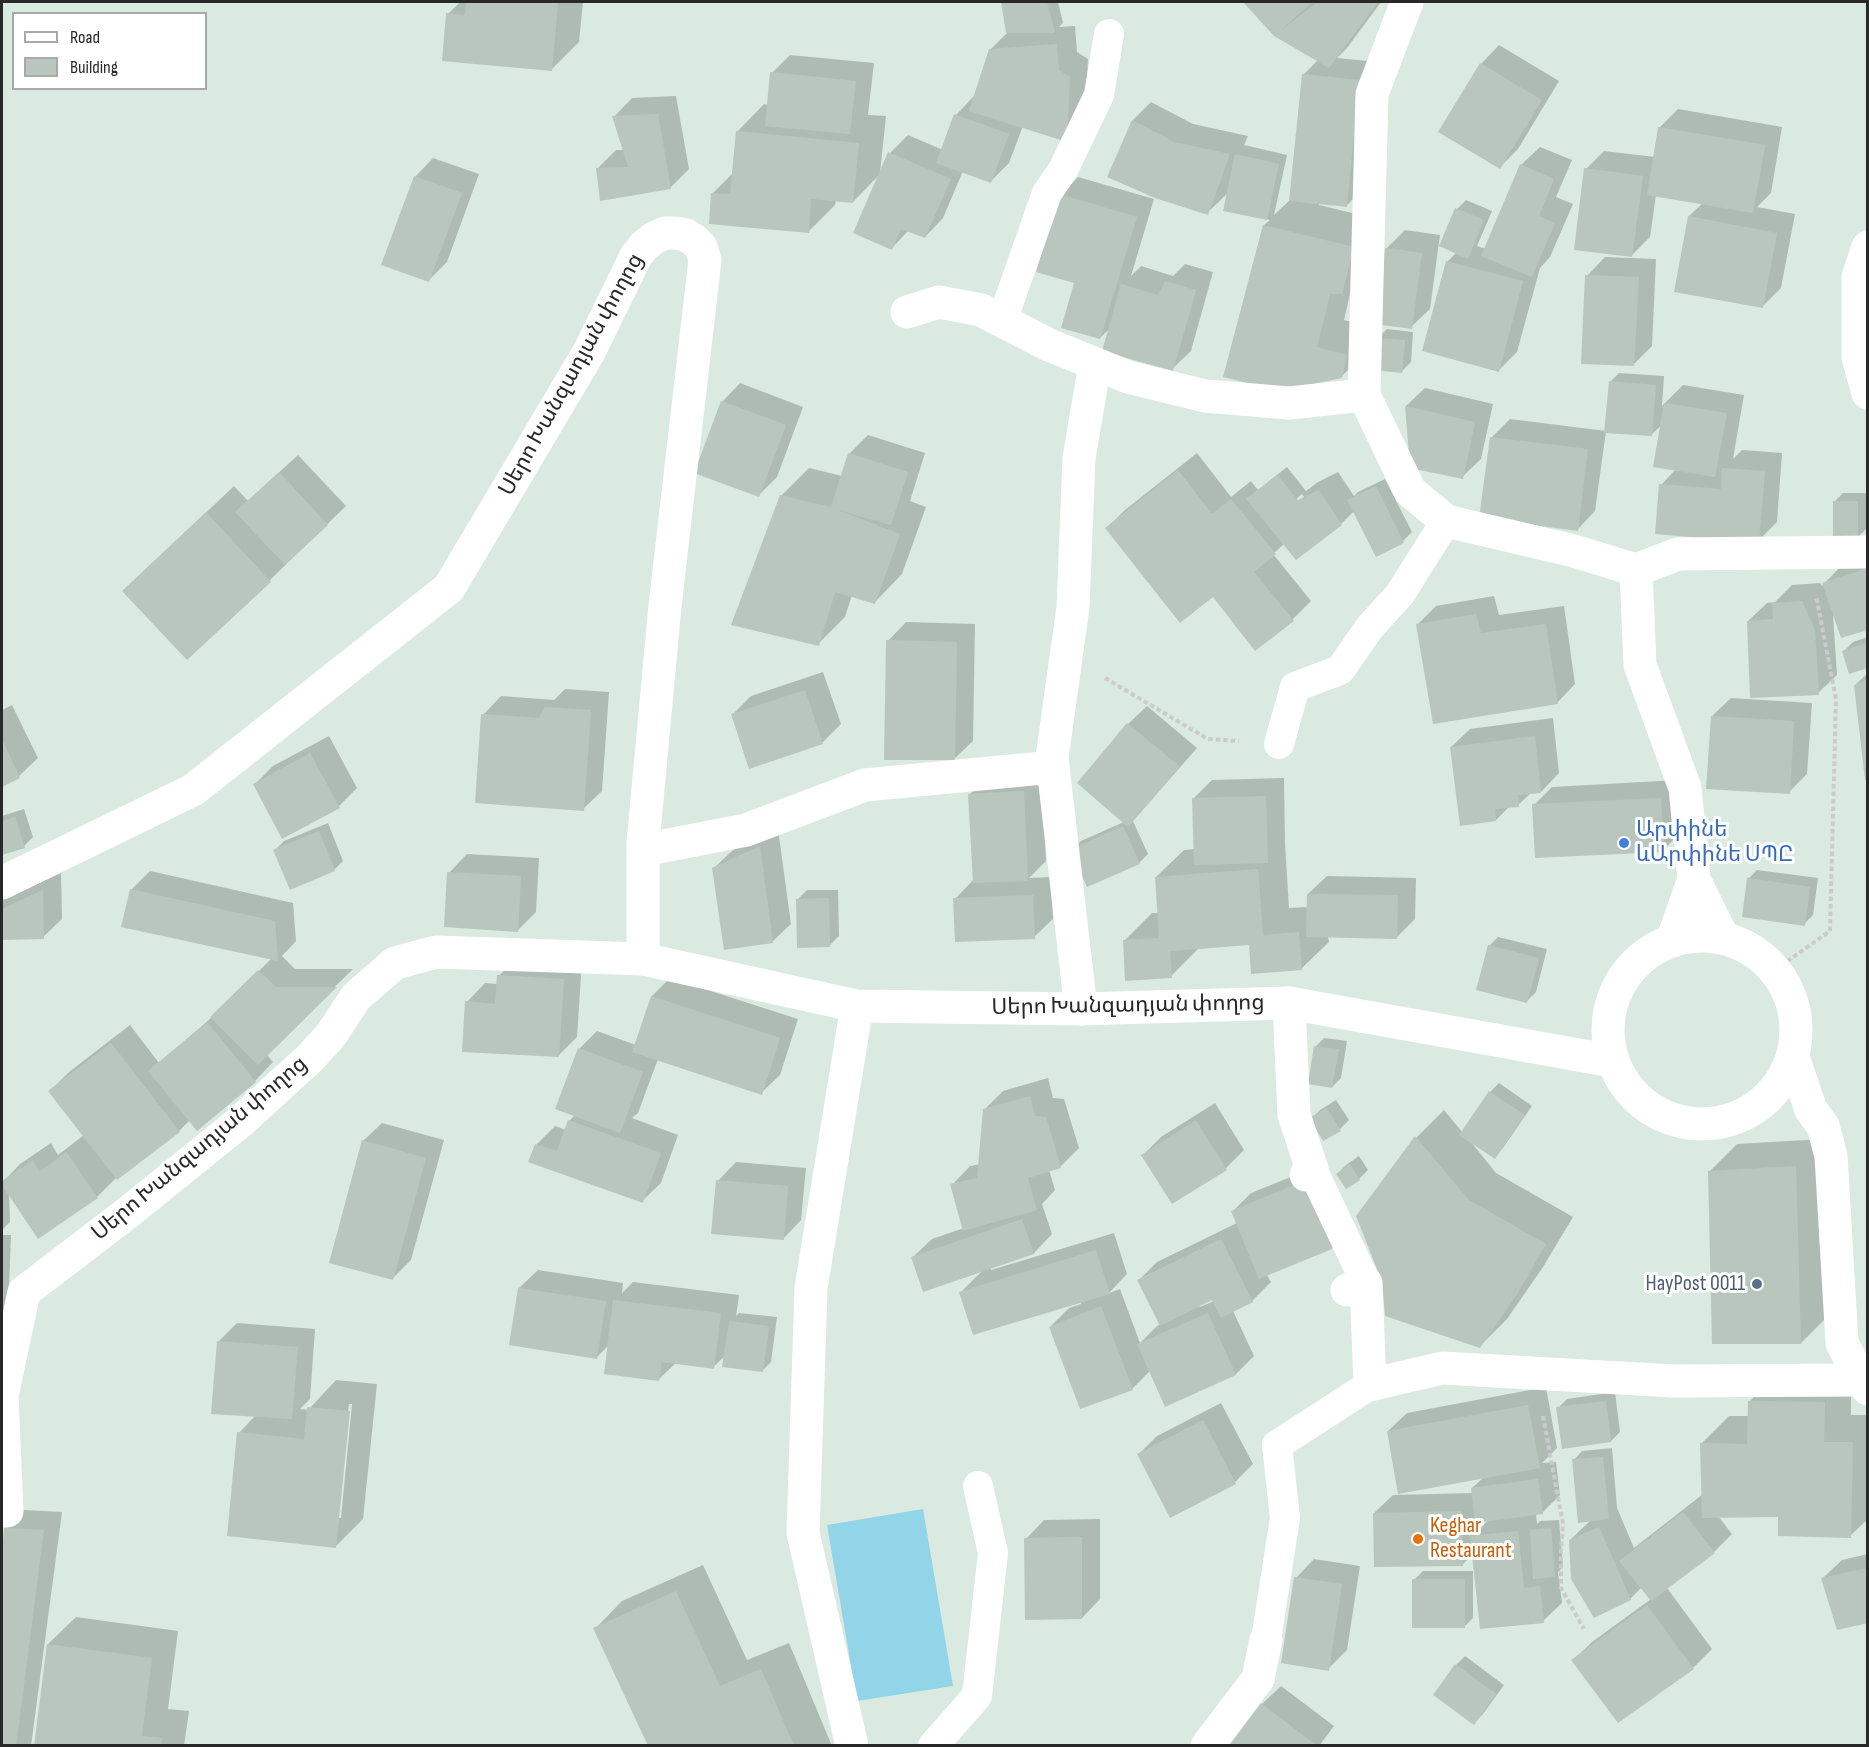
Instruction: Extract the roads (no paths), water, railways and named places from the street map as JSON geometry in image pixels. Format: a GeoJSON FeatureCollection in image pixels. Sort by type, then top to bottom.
{"type":"FeatureCollection","features":[{"type":"Feature","properties":{"kind":"street"},"geometry":{"type":"LineString","coordinates":[[1407,2],[1372,94],[1364,394],[1410,491],[1446,521],[1574,551],[1636,570],[1678,554],[1868,552]]}},
{"type":"Feature","properties":{"kind":"street","name":"Սերո Խանզադյան փողոց"},"geometry":{"type":"LineString","coordinates":[[2,883],[193,790],[449,588],[589,352],[636,256],[654,238],[665,233],[676,233],[694,240],[701,247],[705,260],[665,606],[643,850],[643,959]]}},
{"type":"Feature","properties":{"kind":"street"},"geometry":{"type":"LineString","coordinates":[[1868,247],[1858,277],[1858,358],[1868,393]]}},
{"type":"Feature","properties":{"kind":"street"},"geometry":{"type":"LineString","coordinates":[[907,312],[939,302],[981,310],[1049,345],[1128,377],[1205,396],[1289,404],[1364,394]]}},
{"type":"Feature","properties":{"kind":"street"},"geometry":{"type":"LineString","coordinates":[[1081,1009],[1052,758],[1073,607],[1079,458],[1095,364]]}},
{"type":"Feature","properties":{"kind":"street"},"geometry":{"type":"LineString","coordinates":[[1636,570],[1640,664],[1685,788],[1694,879],[1723,938]]}},
{"type":"Feature","properties":{"kind":"street"},"geometry":{"type":"LineString","coordinates":[[643,850],[746,830],[865,785],[1053,767]]}},
{"type":"Feature","properties":{"kind":"street"},"geometry":{"type":"LineString","coordinates":[[1672,941],[1694,879]]}},
{"type":"Feature","properties":{"kind":"street"},"geometry":{"type":"LineString","coordinates":[[1697,936],[1723,938],[1752,949],[1775,969],[1791,996],[1797,1027],[1793,1057],[1780,1085],[1758,1106],[1730,1121],[1699,1125],[1668,1118],[1641,1102],[1621,1078],[1612,1061],[1608,1043],[1608,1024],[1614,997],[1627,973],[1647,953],[1672,941],[1697,936]]}},
{"type":"Feature","properties":{"kind":"street","name":"Սերո Խանզադյան փողոց"},"geometry":{"type":"LineString","coordinates":[[7,1511],[2,1396],[24,1292],[240,1122],[310,1058],[331,1035],[356,997],[395,963],[436,952],[643,959],[857,1006],[1081,1009],[1289,1003],[1612,1061]]}},
{"type":"Feature","properties":{"kind":"street"},"geometry":{"type":"LineString","coordinates":[[1289,1003],[1294,1115],[1309,1172]]}},
{"type":"Feature","properties":{"kind":"street"},"geometry":{"type":"LineString","coordinates":[[852,1746],[803,1533],[811,1287],[857,1006]]}},
{"type":"Feature","properties":{"kind":"street"},"geometry":{"type":"LineString","coordinates":[[1356,1287],[1370,1385],[1442,1368],[1674,1381],[1864,1385],[1842,1343],[1831,1156],[1823,1126],[1811,1110],[1793,1057]]}},
{"type":"Feature","properties":{"kind":"street"},"geometry":{"type":"LineString","coordinates":[[1758,1106],[1811,1110]]}},
{"type":"Feature","properties":{"kind":"street"},"geometry":{"type":"LineString","coordinates":[[1207,1746],[1258,1679],[1266,1640]]}},
{"type":"Feature","properties":{"kind":"lane"},"geometry":{"type":"LineString","coordinates":[[1002,321],[1047,193],[1063,170],[1099,95],[1108,34]]}},
{"type":"Feature","properties":{"kind":"lane"},"geometry":{"type":"LineString","coordinates":[[1279,744],[1295,687],[1340,670],[1370,627],[1400,594],[1446,521]]}},
{"type":"Feature","properties":{"kind":"lane"},"geometry":{"type":"LineString","coordinates":[[1309,1172],[1356,1287]]}},
{"type":"Feature","properties":{"kind":"lane"},"geometry":{"type":"LineString","coordinates":[[1266,1640],[1285,1518],[1277,1445],[1370,1385]]}},
{"type":"Feature","properties":{"kind":"lane"},"geometry":{"type":"LineString","coordinates":[[933,1746],[977,1696],[993,1553],[978,1486]]}},
{"type":"Feature","properties":{"kind":"place","name":"Արփինե ևԱրփինե ՍՊԸ"},"geometry":{"type":"Point","coordinates":[1624,843]}},
{"type":"Feature","properties":{"kind":"place","name":"HayPost 0011"},"geometry":{"type":"Point","coordinates":[1757,1284]}},
{"type":"Feature","properties":{"kind":"place","name":"Keghar Restaurant"},"geometry":{"type":"Point","coordinates":[1418,1539]}}]}
